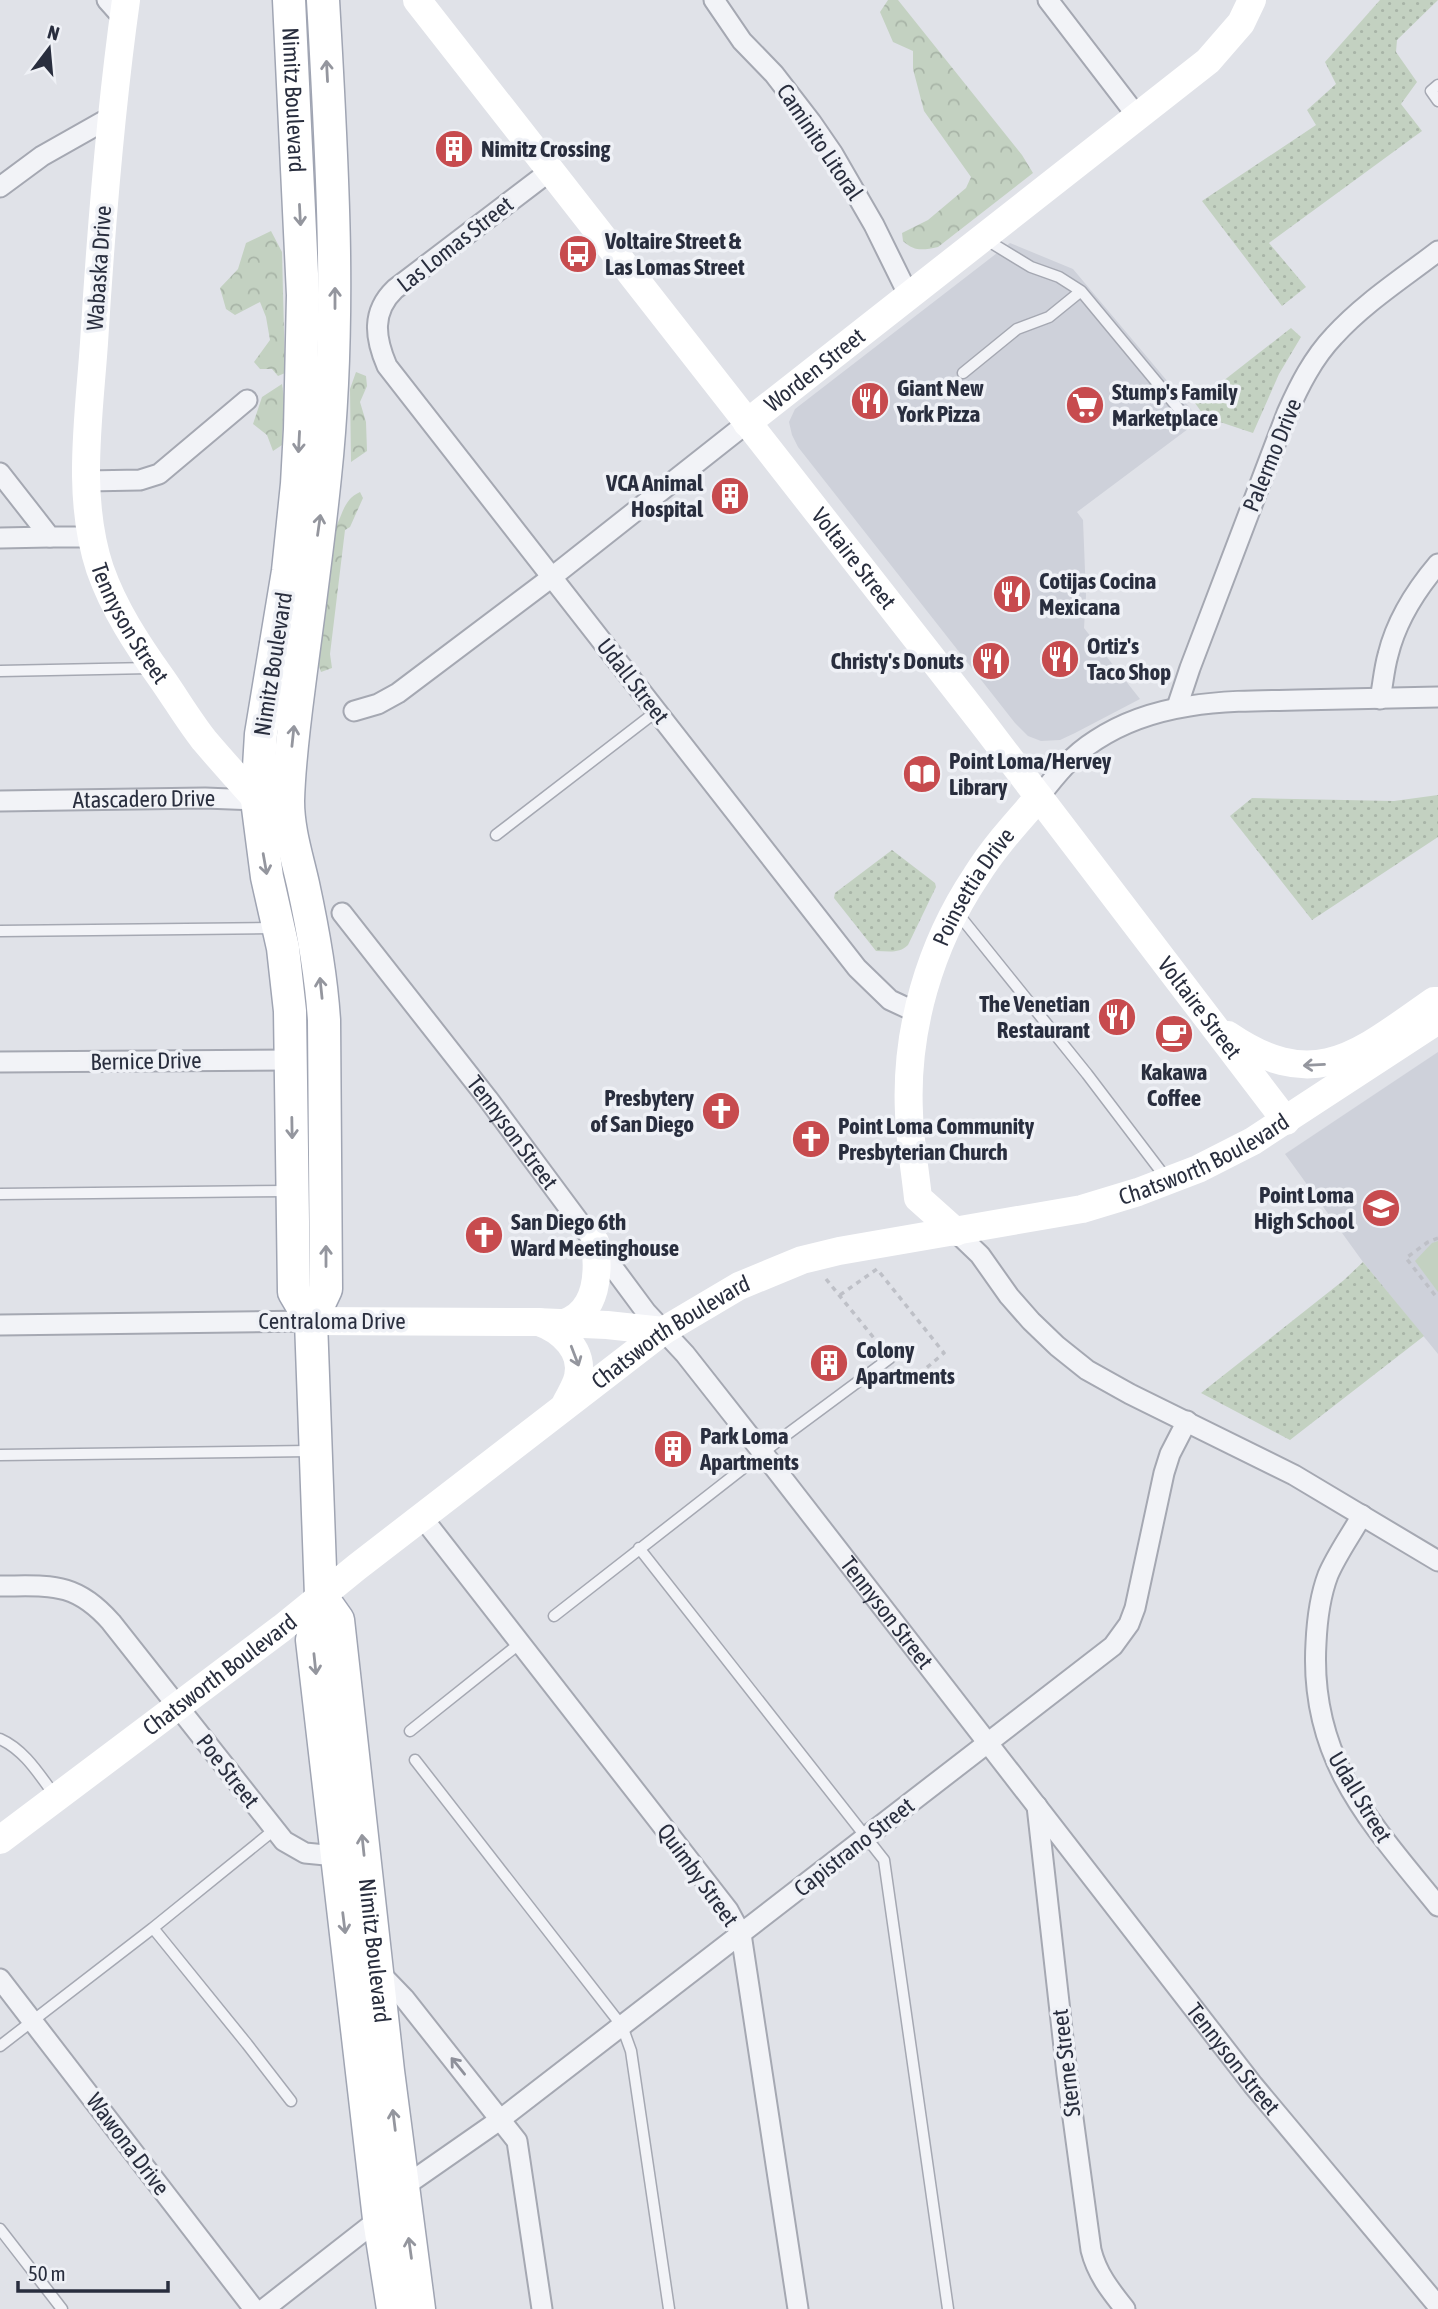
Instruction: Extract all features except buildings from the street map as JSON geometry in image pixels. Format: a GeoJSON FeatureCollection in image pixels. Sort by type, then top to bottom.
{"type":"FeatureCollection","features":[{"type":"Feature","properties":{"kind":"main road","name":"Nimitz Boulevard"},"geometry":{"type":"LineString","coordinates":[[289,0],[303,295],[302,391],[293,527],[261,734],[257,800],[262,851],[279,928],[287,984],[294,1191],[294,1292],[311,1321]]}},
{"type":"Feature","properties":{"kind":"main road","name":"Nimitz Boulevard"},"geometry":{"type":"LineString","coordinates":[[323,0],[335,243],[334,360],[325,476],[293,734],[288,804],[290,827],[314,937],[324,1020],[326,1289],[311,1321],[321,1596],[312,1640],[379,2219],[393,2309]]}},
{"type":"Feature","properties":{"kind":"main road","name":"Voltaire Street"},"geometry":{"type":"LineString","coordinates":[[417,0],[1039,797],[1286,1121]]}},
{"type":"Feature","properties":{"kind":"main road","name":"Worden Street"},"geometry":{"type":"LineString","coordinates":[[747,423],[1185,80],[1218,52],[1241,23],[1252,0]]}},
{"type":"Feature","properties":{"kind":"main road","name":"Wabaska Drive"},"geometry":{"type":"LineString","coordinates":[[92,537],[87,481],[90,405],[119,6]]}},
{"type":"Feature","properties":{"kind":"main road","name":"Tennyson Street"},"geometry":{"type":"LineString","coordinates":[[92,537],[100,567],[119,614],[203,738],[257,800]]}},
{"type":"Feature","properties":{"kind":"main road","name":"Poinsettia Drive"},"geometry":{"type":"LineString","coordinates":[[956,1232],[918,1198],[909,1100],[918,1013],[932,961],[955,911],[996,846],[1039,797]]}},
{"type":"Feature","properties":{"kind":"main road","name":"Atascadero Drive"},"geometry":{"type":"LineString","coordinates":[[257,800],[288,804]]}},
{"type":"Feature","properties":{"kind":"main road"},"geometry":{"type":"LineString","coordinates":[[1211,1022],[1247,1047],[1267,1056],[1300,1065],[1322,1065],[1359,1052],[1434,1001],[1438,1001]]}},
{"type":"Feature","properties":{"kind":"main road","name":"Chatsworth Boulevard"},"geometry":{"type":"LineString","coordinates":[[0,1840],[178,1706],[663,1331],[739,1286],[802,1260],[839,1251],[1082,1209],[1168,1181],[1234,1152],[1286,1121],[1438,1020]]}},
{"type":"Feature","properties":{"kind":"main road"},"geometry":{"type":"LineString","coordinates":[[564,1323],[582,1311],[593,1294],[598,1267],[595,1242]]}},
{"type":"Feature","properties":{"kind":"main road","name":"Centraloma Drive"},"geometry":{"type":"LineString","coordinates":[[311,1321],[536,1322],[663,1331]]}},
{"type":"Feature","properties":{"kind":"main road"},"geometry":{"type":"LineString","coordinates":[[536,1322],[559,1332],[568,1340],[577,1357],[578,1380],[565,1406]]}},
{"type":"Feature","properties":{"kind":"main road","name":"Nimitz Boulevard"},"geometry":{"type":"LineString","coordinates":[[321,1596],[338,1619],[402,2188],[419,2309]]}},
{"type":"Feature","properties":{"kind":"street","name":"Caminito Litoral"},"geometry":{"type":"LineString","coordinates":[[715,0],[743,41],[774,74],[833,154],[874,225],[909,296]]}},
{"type":"Feature","properties":{"kind":"street"},"geometry":{"type":"LineString","coordinates":[[1048,0],[1137,116]]}},
{"type":"Feature","properties":{"kind":"street"},"geometry":{"type":"LineString","coordinates":[[0,187],[41,156],[111,117]]}},
{"type":"Feature","properties":{"kind":"street","name":"Las Lomas Street"},"geometry":{"type":"LineString","coordinates":[[376,328],[385,299],[395,289],[550,172]]}},
{"type":"Feature","properties":{"kind":"street","name":"Palermo Drive"},"geometry":{"type":"LineString","coordinates":[[1177,708],[1287,413],[1306,375],[1318,355],[1348,322],[1438,251]]}},
{"type":"Feature","properties":{"kind":"street","name":"Udall Street"},"geometry":{"type":"LineString","coordinates":[[376,328],[382,353],[395,378],[857,968],[890,1000],[918,1013]]}},
{"type":"Feature","properties":{"kind":"street"},"geometry":{"type":"LineString","coordinates":[[87,481],[139,480],[159,474],[247,400]]}},
{"type":"Feature","properties":{"kind":"street","name":"Worden Street"},"geometry":{"type":"LineString","coordinates":[[354,711],[378,704],[398,693],[552,577],[747,423]]}},
{"type":"Feature","properties":{"kind":"street"},"geometry":{"type":"LineString","coordinates":[[0,473],[50,537]]}},
{"type":"Feature","properties":{"kind":"street","name":"Tennyson Street"},"geometry":{"type":"LineString","coordinates":[[0,538],[92,537]]}},
{"type":"Feature","properties":{"kind":"street"},"geometry":{"type":"LineString","coordinates":[[1380,698],[1395,632],[1413,599],[1438,564]]}},
{"type":"Feature","properties":{"kind":"street","name":"Poinsettia Drive"},"geometry":{"type":"LineString","coordinates":[[1039,797],[1072,758],[1097,739],[1144,717],[1177,708],[1223,702],[1438,697]]}},
{"type":"Feature","properties":{"kind":"street","name":"Atascadero Drive"},"geometry":{"type":"LineString","coordinates":[[0,801],[205,798],[257,800]]}},
{"type":"Feature","properties":{"kind":"street","name":"Tennyson Street"},"geometry":{"type":"LineString","coordinates":[[341,913],[488,1100],[646,1311],[685,1354],[763,1453],[1253,2085],[1438,2306]]}},
{"type":"Feature","properties":{"kind":"street","name":"Bernice Drive"},"geometry":{"type":"LineString","coordinates":[[0,1062],[291,1060]]}},
{"type":"Feature","properties":{"kind":"street"},"geometry":{"type":"LineString","coordinates":[[956,1232],[980,1255],[1009,1296],[1031,1321],[1072,1359],[1108,1382],[1265,1459],[1438,1561]]}},
{"type":"Feature","properties":{"kind":"street","name":"Centraloma Drive"},"geometry":{"type":"LineString","coordinates":[[0,1325],[311,1321]]}},
{"type":"Feature","properties":{"kind":"street","name":"Capistrano Street"},"geometry":{"type":"LineString","coordinates":[[402,2188],[501,2119],[1113,1646],[1129,1624],[1140,1591],[1164,1473],[1173,1447],[1187,1421]]}},
{"type":"Feature","properties":{"kind":"street","name":"Udall Street"},"geometry":{"type":"LineString","coordinates":[[1362,1515],[1335,1562],[1324,1588],[1315,1655],[1317,1694],[1322,1721],[1338,1767],[1362,1810],[1438,1906]]}},
{"type":"Feature","properties":{"kind":"street","name":"Quimby Street"},"geometry":{"type":"LineString","coordinates":[[422,1517],[728,1910],[741,1934],[797,2309]]}},
{"type":"Feature","properties":{"kind":"street","name":"Poe Street"},"geometry":{"type":"LineString","coordinates":[[0,1586],[52,1586],[72,1591],[89,1600],[111,1622],[274,1830],[290,1846],[305,1853],[336,1856]]}},
{"type":"Feature","properties":{"kind":"street","name":"Sterne Street"},"geometry":{"type":"LineString","coordinates":[[1037,1806],[1067,2074],[1091,2250],[1102,2280],[1125,2309]]}},
{"type":"Feature","properties":{"kind":"street"},"geometry":{"type":"LineString","coordinates":[[377,1969],[404,1998],[517,2141],[542,2309]]}},
{"type":"Feature","properties":{"kind":"street","name":"Wawona Drive"},"geometry":{"type":"LineString","coordinates":[[0,1979],[254,2309]]}},
{"type":"Feature","properties":{"kind":"street"},"geometry":{"type":"LineString","coordinates":[[264,2309],[379,2219]]}},
{"type":"Feature","properties":{"kind":"lane"},"geometry":{"type":"LineString","coordinates":[[1438,85],[1430,91],[1438,101]]}},
{"type":"Feature","properties":{"kind":"lane"},"geometry":{"type":"LineString","coordinates":[[983,237],[1031,267],[1059,277],[1081,291],[1183,414]]}},
{"type":"Feature","properties":{"kind":"lane"},"geometry":{"type":"LineString","coordinates":[[963,373],[1017,330],[1049,317],[1081,291]]}},
{"type":"Feature","properties":{"kind":"lane"},"geometry":{"type":"LineString","coordinates":[[0,671],[154,668]]}},
{"type":"Feature","properties":{"kind":"lane"},"geometry":{"type":"LineString","coordinates":[[496,835],[657,711]]}},
{"type":"Feature","properties":{"kind":"lane"},"geometry":{"type":"LineString","coordinates":[[955,911],[1087,1074],[1168,1181]]}},
{"type":"Feature","properties":{"kind":"lane"},"geometry":{"type":"LineString","coordinates":[[0,931],[279,928]]}},
{"type":"Feature","properties":{"kind":"lane"},"geometry":{"type":"LineString","coordinates":[[0,1194],[294,1191]]}},
{"type":"Feature","properties":{"kind":"lane"},"geometry":{"type":"LineString","coordinates":[[554,1616],[639,1548],[890,1358]]}},
{"type":"Feature","properties":{"kind":"lane"},"geometry":{"type":"LineString","coordinates":[[0,1455],[314,1450]]}},
{"type":"Feature","properties":{"kind":"lane"},"geometry":{"type":"LineString","coordinates":[[639,1548],[884,1860],[948,2309]]}},
{"type":"Feature","properties":{"kind":"lane"},"geometry":{"type":"LineString","coordinates":[[410,1731],[519,1644]]}},
{"type":"Feature","properties":{"kind":"lane"},"geometry":{"type":"LineString","coordinates":[[0,1739],[21,1753],[56,1798]]}},
{"type":"Feature","properties":{"kind":"lane"},"geometry":{"type":"LineString","coordinates":[[415,1760],[622,2026],[631,2051],[669,2309]]}},
{"type":"Feature","properties":{"kind":"lane"},"geometry":{"type":"LineString","coordinates":[[0,2046],[274,1830]]}},
{"type":"Feature","properties":{"kind":"lane"},"geometry":{"type":"LineString","coordinates":[[153,1928],[291,2101]]}},
{"type":"Feature","properties":{"kind":"lane"},"geometry":{"type":"LineString","coordinates":[[0,2229],[62,2309]]}},
{"type":"Feature","properties":{"kind":"path"},"geometry":{"type":"LineString","coordinates":[[1438,1238],[1406,1258],[1438,1299]]}},
{"type":"Feature","properties":{"kind":"path"},"geometry":{"type":"LineString","coordinates":[[826,1279],[890,1358],[911,1381],[944,1353],[877,1269],[840,1296]]}},
{"type":"Feature","properties":{"kind":"shaded area"},"geometry":{"type":"Polygon","coordinates":[[[1010,243],[1073,269],[1200,420],[1077,512],[1083,520],[1086,596],[1084,628],[1140,699],[1060,740],[1041,741],[1028,736],[1015,723],[798,447],[789,422],[795,409],[1010,243]]]}},
{"type":"Feature","properties":{"kind":"shaded area","name":"Point Loma High School"},"geometry":{"type":"Polygon","coordinates":[[[1438,1052],[1438,1354],[1363,1262],[1285,1154],[1438,1052]]]}},
{"type":"Feature","properties":{"kind":"green space"},"geometry":{"type":"Polygon","coordinates":[[[888,0],[898,0],[1022,155],[1033,173],[938,247],[928,249],[915,249],[907,245],[903,241],[902,233],[928,220],[966,188],[971,177],[924,111],[913,69],[913,51],[893,42],[880,12],[888,0]]]}},
{"type":"Feature","properties":{"kind":"green space"},"geometry":{"type":"Polygon","coordinates":[[[1380,0],[1438,0],[1397,40],[1396,52],[1417,82],[1401,104],[1422,131],[1269,243],[1306,287],[1282,306],[1202,201],[1316,125],[1307,110],[1336,84],[1325,62],[1380,0]]]}},
{"type":"Feature","properties":{"kind":"green space"},"geometry":{"type":"Polygon","coordinates":[[[271,231],[282,252],[285,373],[278,376],[272,369],[260,369],[254,362],[270,340],[260,302],[235,315],[226,309],[220,288],[238,269],[246,243],[271,231]]]}},
{"type":"Feature","properties":{"kind":"green space"},"geometry":{"type":"Polygon","coordinates":[[[1291,328],[1301,337],[1279,374],[1253,433],[1205,417],[1195,403],[1291,328]]]}},
{"type":"Feature","properties":{"kind":"green space"},"geometry":{"type":"Polygon","coordinates":[[[356,372],[366,376],[367,386],[360,402],[366,422],[367,451],[351,462],[350,389],[356,372]]]}},
{"type":"Feature","properties":{"kind":"green space"},"geometry":{"type":"Polygon","coordinates":[[[282,384],[282,445],[273,451],[267,435],[253,424],[262,397],[282,384]]]}},
{"type":"Feature","properties":{"kind":"green space"},"geometry":{"type":"Polygon","coordinates":[[[360,492],[363,498],[350,527],[345,530],[330,654],[332,668],[321,672],[317,660],[333,532],[346,504],[360,492]]]}},
{"type":"Feature","properties":{"kind":"green space"},"geometry":{"type":"Polygon","coordinates":[[[1438,795],[1438,837],[1312,920],[1230,816],[1252,798],[1394,801],[1438,795]]]}},
{"type":"Feature","properties":{"kind":"green space"},"geometry":{"type":"Polygon","coordinates":[[[892,850],[935,883],[936,887],[908,945],[897,951],[876,951],[834,898],[835,893],[892,850]]]}},
{"type":"Feature","properties":{"kind":"green space"},"geometry":{"type":"Polygon","coordinates":[[[1438,1241],[1438,1292],[1415,1261],[1432,1243],[1438,1241]]]}},
{"type":"Feature","properties":{"kind":"green space"},"geometry":{"type":"Polygon","coordinates":[[[1363,1262],[1424,1336],[1290,1440],[1201,1393],[1344,1280],[1363,1262]]]}},
{"type":"Feature","properties":{"kind":"place","name":"Nimitz Crossing"},"geometry":{"type":"Point","coordinates":[454,149]}},
{"type":"Feature","properties":{"kind":"place","name":"Voltaire Street & Las Lomas Street"},"geometry":{"type":"Point","coordinates":[578,254]}},
{"type":"Feature","properties":{"kind":"place","name":"Giant New York Pizza"},"geometry":{"type":"Point","coordinates":[870,401]}},
{"type":"Feature","properties":{"kind":"place","name":"Stump's Family Marketplace"},"geometry":{"type":"Point","coordinates":[1085,405]}},
{"type":"Feature","properties":{"kind":"place","name":"VCA Animal Hospital"},"geometry":{"type":"Point","coordinates":[730,496]}},
{"type":"Feature","properties":{"kind":"place","name":"Cotijas Cocina Mexicana"},"geometry":{"type":"Point","coordinates":[1012,594]}},
{"type":"Feature","properties":{"kind":"place","name":"Ortiz's Taco Shop"},"geometry":{"type":"Point","coordinates":[1060,659]}},
{"type":"Feature","properties":{"kind":"place","name":"Christy's Donuts"},"geometry":{"type":"Point","coordinates":[991,661]}},
{"type":"Feature","properties":{"kind":"place","name":"Point Loma/Hervey Library"},"geometry":{"type":"Point","coordinates":[922,774]}},
{"type":"Feature","properties":{"kind":"place","name":"The Venetian Restaurant"},"geometry":{"type":"Point","coordinates":[1117,1017]}},
{"type":"Feature","properties":{"kind":"place","name":"Kakawa Coffee"},"geometry":{"type":"Point","coordinates":[1174,1034]}},
{"type":"Feature","properties":{"kind":"place","name":"Presbytery of San Diego"},"geometry":{"type":"Point","coordinates":[721,1111]}},
{"type":"Feature","properties":{"kind":"place","name":"Point Loma Community Presbyterian Church"},"geometry":{"type":"Point","coordinates":[811,1139]}},
{"type":"Feature","properties":{"kind":"place","name":"Point Loma High School"},"geometry":{"type":"Point","coordinates":[1381,1208]}},
{"type":"Feature","properties":{"kind":"place","name":"San Diego 6th Ward Meetinghouse"},"geometry":{"type":"Point","coordinates":[484,1235]}},
{"type":"Feature","properties":{"kind":"place","name":"Colony Apartments"},"geometry":{"type":"Point","coordinates":[829,1363]}},
{"type":"Feature","properties":{"kind":"place","name":"Park Loma Apartments"},"geometry":{"type":"Point","coordinates":[673,1449]}}]}
